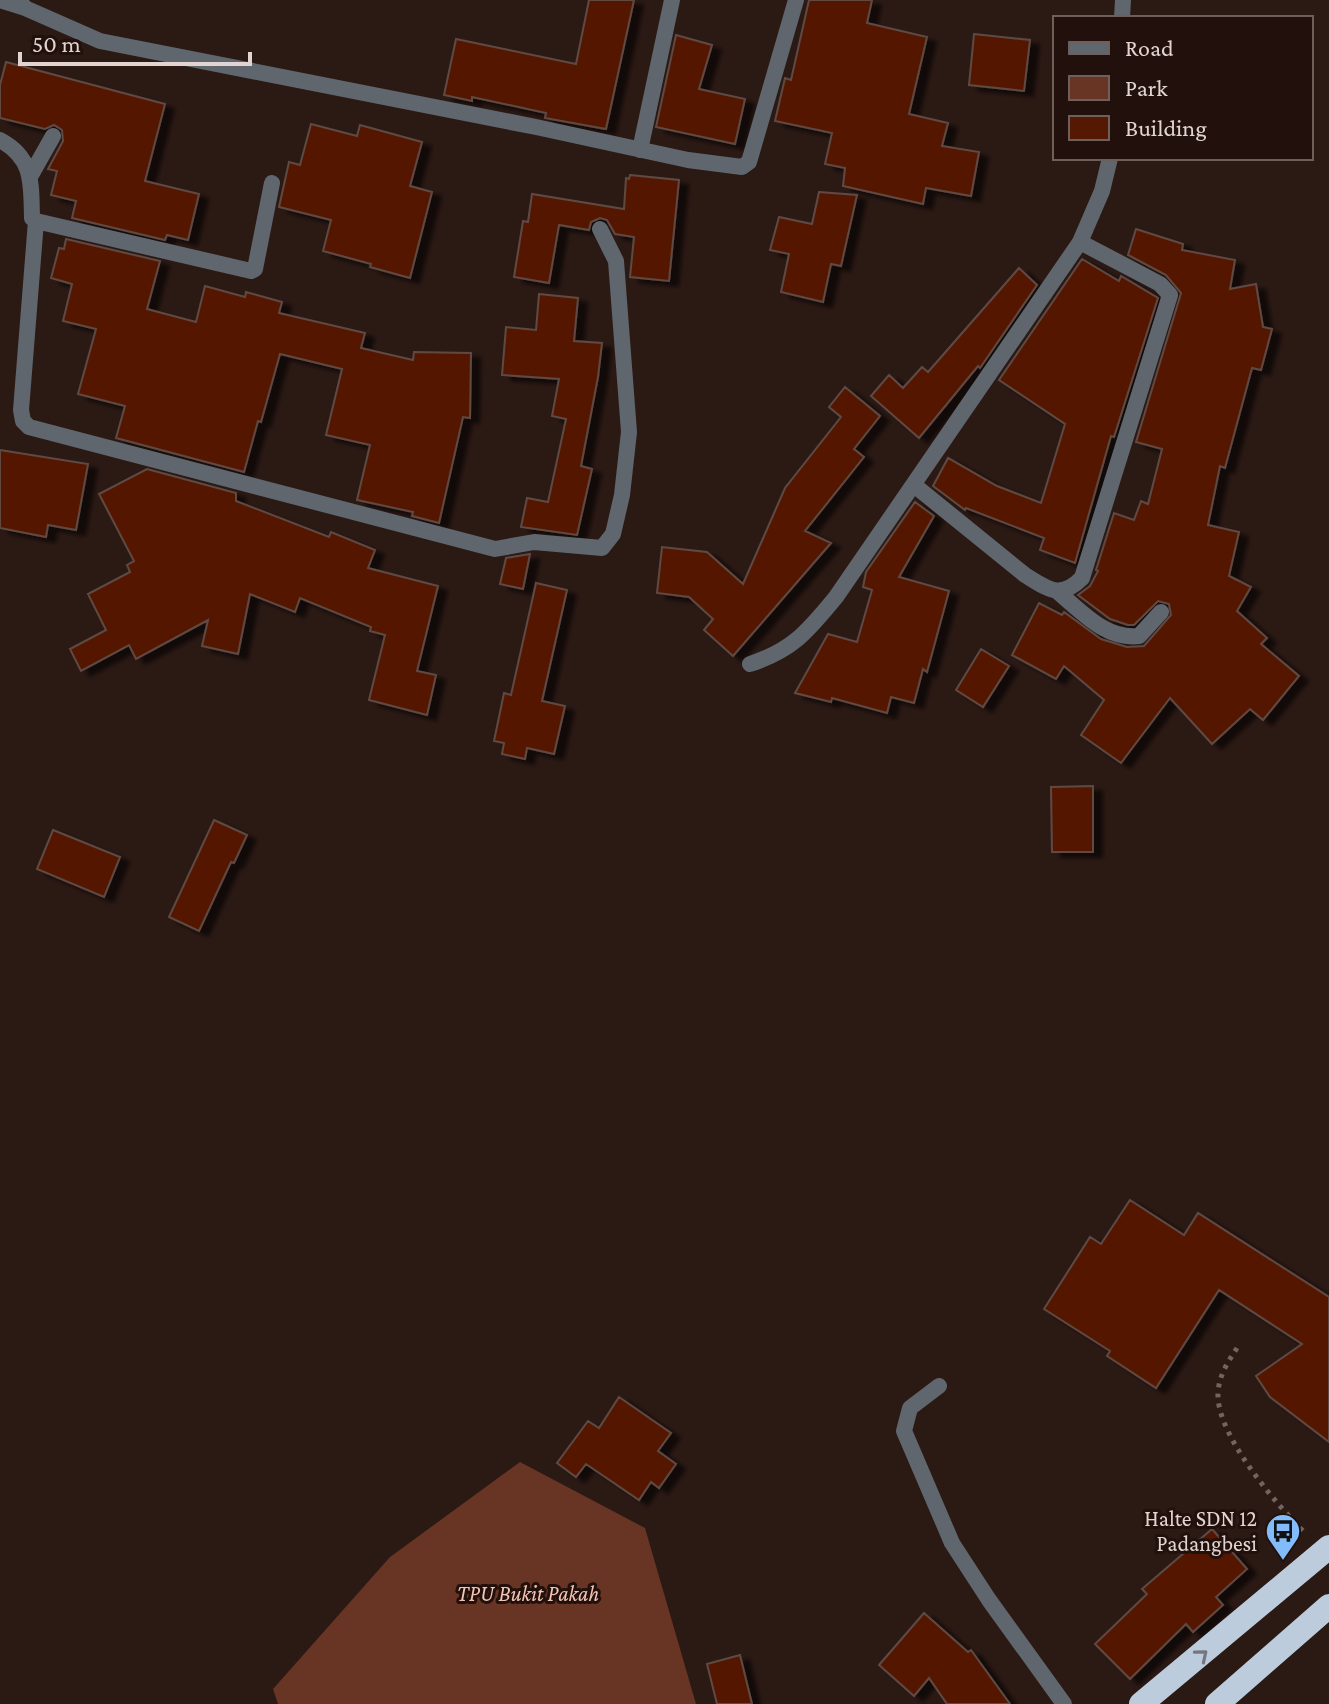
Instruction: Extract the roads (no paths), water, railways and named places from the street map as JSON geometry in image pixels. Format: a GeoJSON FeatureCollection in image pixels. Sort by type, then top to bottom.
{"type":"FeatureCollection","features":[{"type":"Feature","properties":{"kind":"highway"},"geometry":{"type":"LineString","coordinates":[[1154,1700],[1326,1549]]}},
{"type":"Feature","properties":{"kind":"highway"},"geometry":{"type":"LineString","coordinates":[[1217,1704],[1329,1606]]}},
{"type":"Feature","properties":{"kind":"street"},"geometry":{"type":"LineString","coordinates":[[0,0],[22,4],[100,41],[688,160],[746,166],[796,0]]}},
{"type":"Feature","properties":{"kind":"street"},"geometry":{"type":"LineString","coordinates":[[640,150],[672,0]]}},
{"type":"Feature","properties":{"kind":"street"},"geometry":{"type":"LineString","coordinates":[[31,175],[53,136]]}},
{"type":"Feature","properties":{"kind":"street"},"geometry":{"type":"LineString","coordinates":[[0,140],[16,148],[31,175],[32,218],[36,221],[251,271],[255,269],[272,183]]}},
{"type":"Feature","properties":{"kind":"street"},"geometry":{"type":"LineString","coordinates":[[750,664],[772,657],[805,635],[836,597],[1080,242],[1102,191],[1110,160]]}},
{"type":"Feature","properties":{"kind":"street"},"geometry":{"type":"LineString","coordinates":[[36,221],[21,410],[23,421],[29,427],[495,549],[534,542],[602,548],[613,534],[622,495],[629,432],[616,261],[600,229]]}},
{"type":"Feature","properties":{"kind":"street"},"geometry":{"type":"LineString","coordinates":[[1058,592],[1072,588],[1082,578],[1170,295],[1160,284],[1080,242]]}},
{"type":"Feature","properties":{"kind":"street"},"geometry":{"type":"LineString","coordinates":[[914,485],[1025,575],[1058,592],[1106,630],[1118,635],[1139,636],[1161,612]]}},
{"type":"Feature","properties":{"kind":"street"},"geometry":{"type":"LineString","coordinates":[[939,1386],[910,1408],[904,1431],[952,1543],[1064,1704]]}},
{"type":"Feature","properties":{"kind":"place","name":"Halte SDN 12 Padangbesi"},"geometry":{"type":"Point","coordinates":[1283,1562]}},
{"type":"Feature","properties":{"kind":"park label","name":"TPU Bukit Pakah"},"geometry":{"type":"Point","coordinates":[528,1593]}}]}
